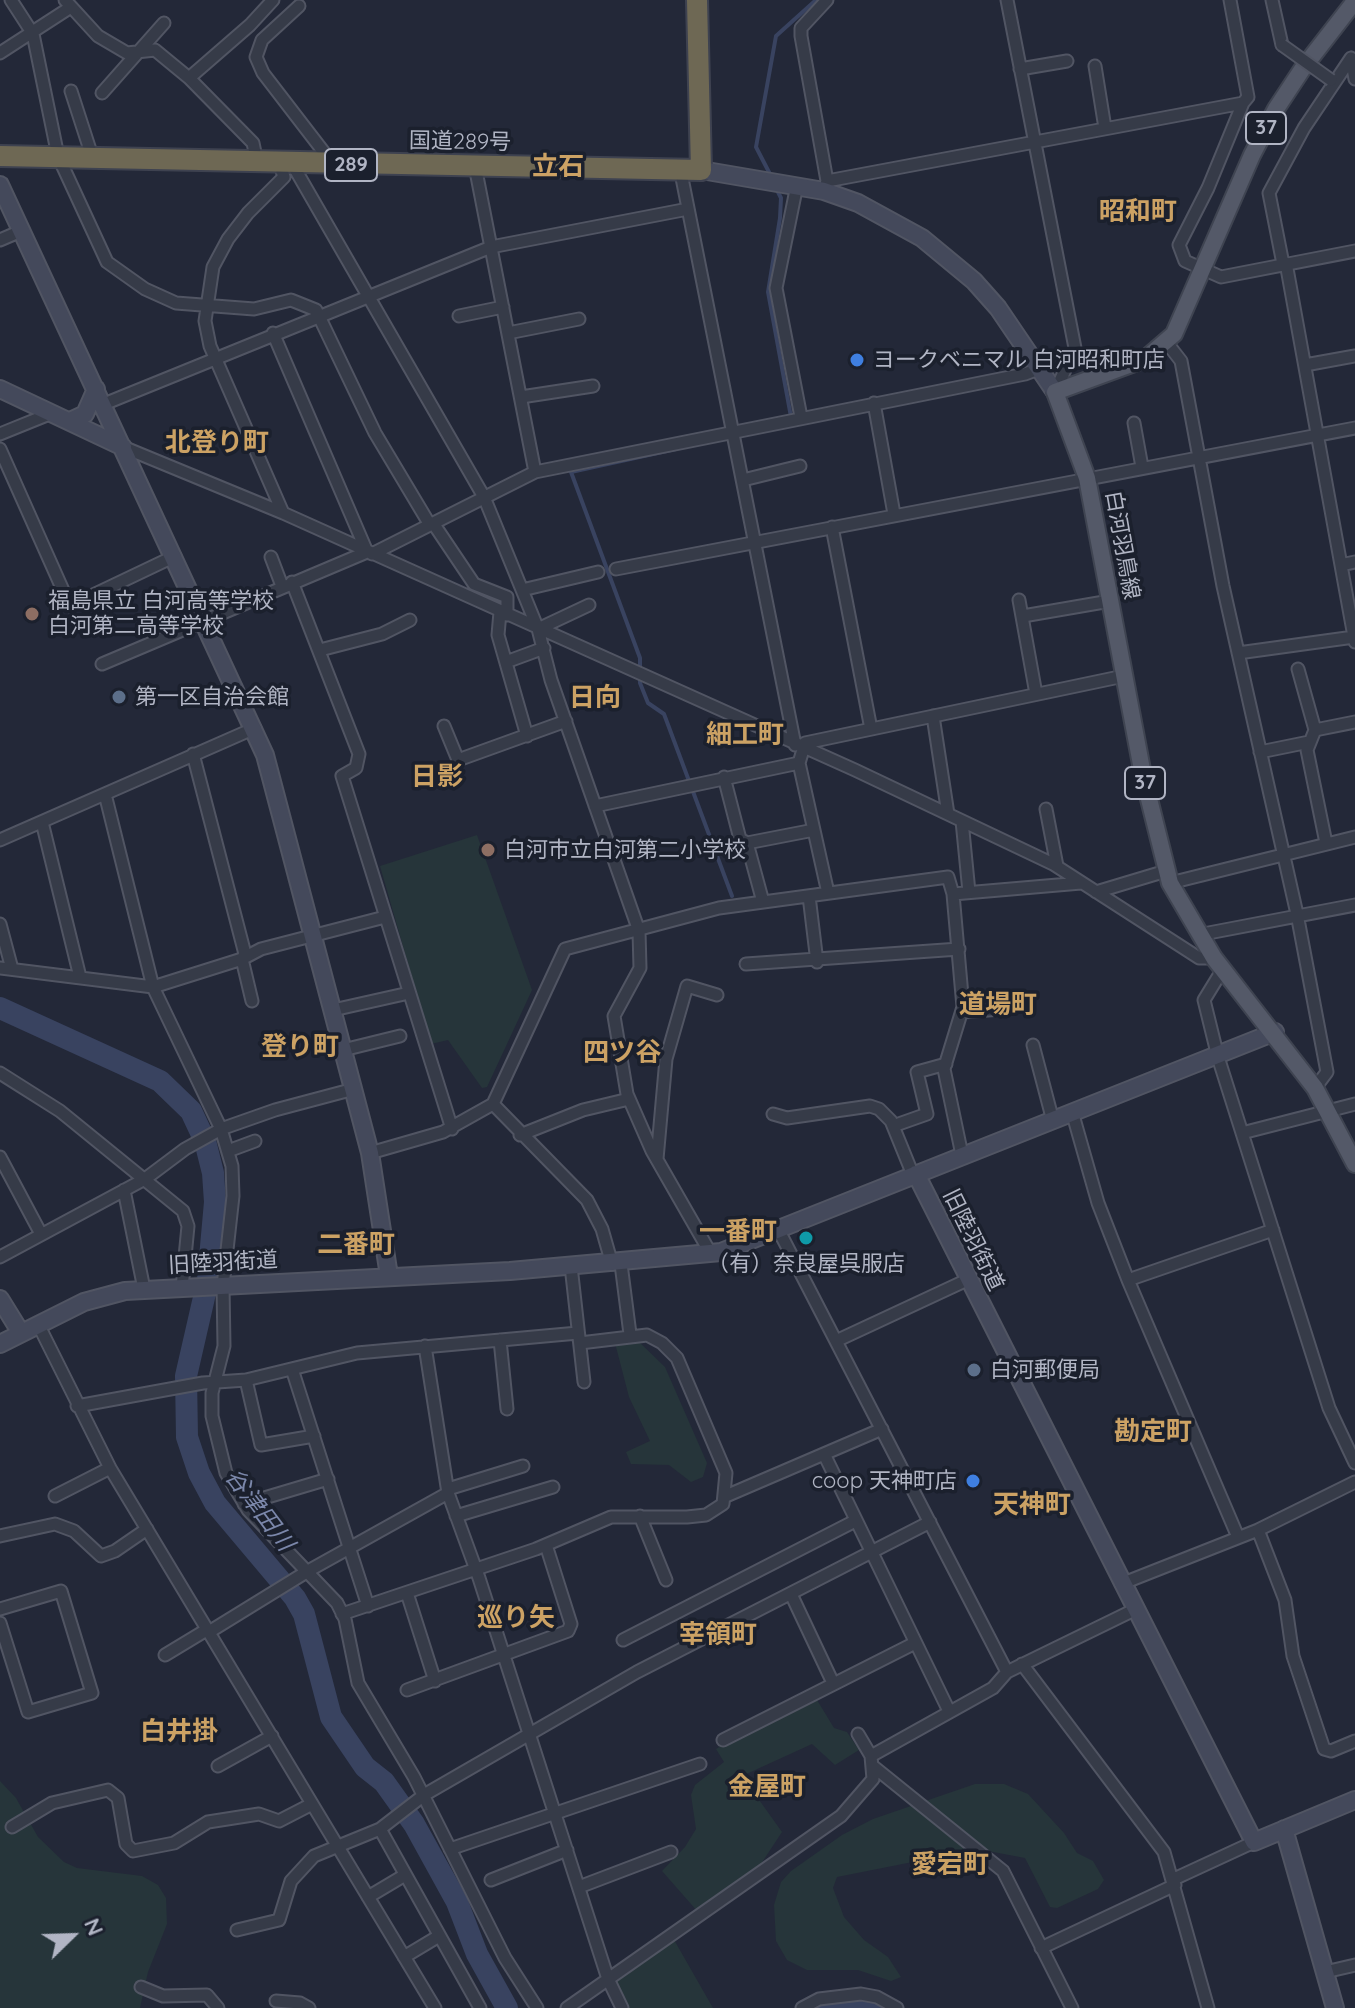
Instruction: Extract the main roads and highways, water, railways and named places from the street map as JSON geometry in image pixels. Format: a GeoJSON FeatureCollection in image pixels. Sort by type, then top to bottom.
{"type":"FeatureCollection","features":[{"type":"Feature","properties":{"kind":"highway","name":"国道289号"},"geometry":{"type":"LineString","coordinates":[[0,156],[701,170],[697,0]]}},
{"type":"Feature","properties":{"kind":"main road","name":"白河羽鳥線"},"geometry":{"type":"LineString","coordinates":[[1355,1],[1276,109],[1252,155],[1182,322],[1167,343],[1130,366],[1055,392],[1087,478],[1124,676],[1168,877],[1198,935],[1315,1088],[1355,1164]]}},
{"type":"Feature","properties":{"kind":"waterway"},"geometry":{"type":"LineString","coordinates":[[772,178],[756,147],[776,36],[816,0]]}},
{"type":"Feature","properties":{"kind":"waterway"},"geometry":{"type":"LineString","coordinates":[[777,190],[781,198],[780,218],[768,292],[791,417]]}},
{"type":"Feature","properties":{"kind":"waterway"},"geometry":{"type":"LineString","coordinates":[[676,449],[571,472],[640,658],[640,683],[648,703],[664,714],[732,896]]}},
{"type":"Feature","properties":{"kind":"waterway","name":"谷津田川"},"geometry":{"type":"LineString","coordinates":[[0,1008],[160,1081],[191,1111],[205,1141],[213,1173],[215,1202],[208,1280],[186,1376],[187,1437],[199,1473],[215,1503],[295,1598],[304,1614],[331,1717],[365,1767],[384,1782],[414,1824],[457,1902],[477,1954],[507,2008]]}},
{"type":"Feature","properties":{"kind":"waterway","name":"谷津田川"},"geometry":{"type":"LineString","coordinates":[[821,2008],[860,2000],[883,2008]]}},
{"type":"Feature","properties":{"kind":"place","name":"ヨークベニマル 白河昭和町店"},"geometry":{"type":"Point","coordinates":[857,360]}},
{"type":"Feature","properties":{"kind":"place","name":"福島県立 白河高等学校 白河第二高等学校"},"geometry":{"type":"Point","coordinates":[32,614]}},
{"type":"Feature","properties":{"kind":"place","name":"第一区自治会館"},"geometry":{"type":"Point","coordinates":[119,697]}},
{"type":"Feature","properties":{"kind":"place","name":"白河市立白河第二小学校"},"geometry":{"type":"Point","coordinates":[488,850]}},
{"type":"Feature","properties":{"kind":"place","name":"（有）奈良屋呉服店"},"geometry":{"type":"Point","coordinates":[806,1238]}},
{"type":"Feature","properties":{"kind":"place","name":"白河郵便局"},"geometry":{"type":"Point","coordinates":[974,1370]}},
{"type":"Feature","properties":{"kind":"place","name":"coop 天神町店"},"geometry":{"type":"Point","coordinates":[973,1481]}},
{"type":"Feature","properties":{"kind":"district","name":"立石"},"geometry":{"type":"Point","coordinates":[558,167]}},
{"type":"Feature","properties":{"kind":"district","name":"昭和町"},"geometry":{"type":"Point","coordinates":[1138,212]}},
{"type":"Feature","properties":{"kind":"district","name":"北登り町"},"geometry":{"type":"Point","coordinates":[217,443]}},
{"type":"Feature","properties":{"kind":"district","name":"日向"},"geometry":{"type":"Point","coordinates":[595,698]}},
{"type":"Feature","properties":{"kind":"district","name":"細工町"},"geometry":{"type":"Point","coordinates":[745,735]}},
{"type":"Feature","properties":{"kind":"district","name":"日影"},"geometry":{"type":"Point","coordinates":[437,777]}},
{"type":"Feature","properties":{"kind":"district","name":"道場町"},"geometry":{"type":"Point","coordinates":[998,1005]}},
{"type":"Feature","properties":{"kind":"district","name":"登り町"},"geometry":{"type":"Point","coordinates":[300,1047]}},
{"type":"Feature","properties":{"kind":"district","name":"四ツ谷"},"geometry":{"type":"Point","coordinates":[622,1053]}},
{"type":"Feature","properties":{"kind":"district","name":"一番町"},"geometry":{"type":"Point","coordinates":[738,1232]}},
{"type":"Feature","properties":{"kind":"district","name":"二番町"},"geometry":{"type":"Point","coordinates":[356,1245]}},
{"type":"Feature","properties":{"kind":"district","name":"勘定町"},"geometry":{"type":"Point","coordinates":[1153,1432]}},
{"type":"Feature","properties":{"kind":"district","name":"天神町"},"geometry":{"type":"Point","coordinates":[1032,1505]}},
{"type":"Feature","properties":{"kind":"district","name":"巡り矢"},"geometry":{"type":"Point","coordinates":[516,1618]}},
{"type":"Feature","properties":{"kind":"district","name":"宰領町"},"geometry":{"type":"Point","coordinates":[718,1635]}},
{"type":"Feature","properties":{"kind":"district","name":"白井掛"},"geometry":{"type":"Point","coordinates":[179,1732]}},
{"type":"Feature","properties":{"kind":"district","name":"金屋町"},"geometry":{"type":"Point","coordinates":[767,1787]}},
{"type":"Feature","properties":{"kind":"district","name":"愛宕町"},"geometry":{"type":"Point","coordinates":[950,1865]}}]}
